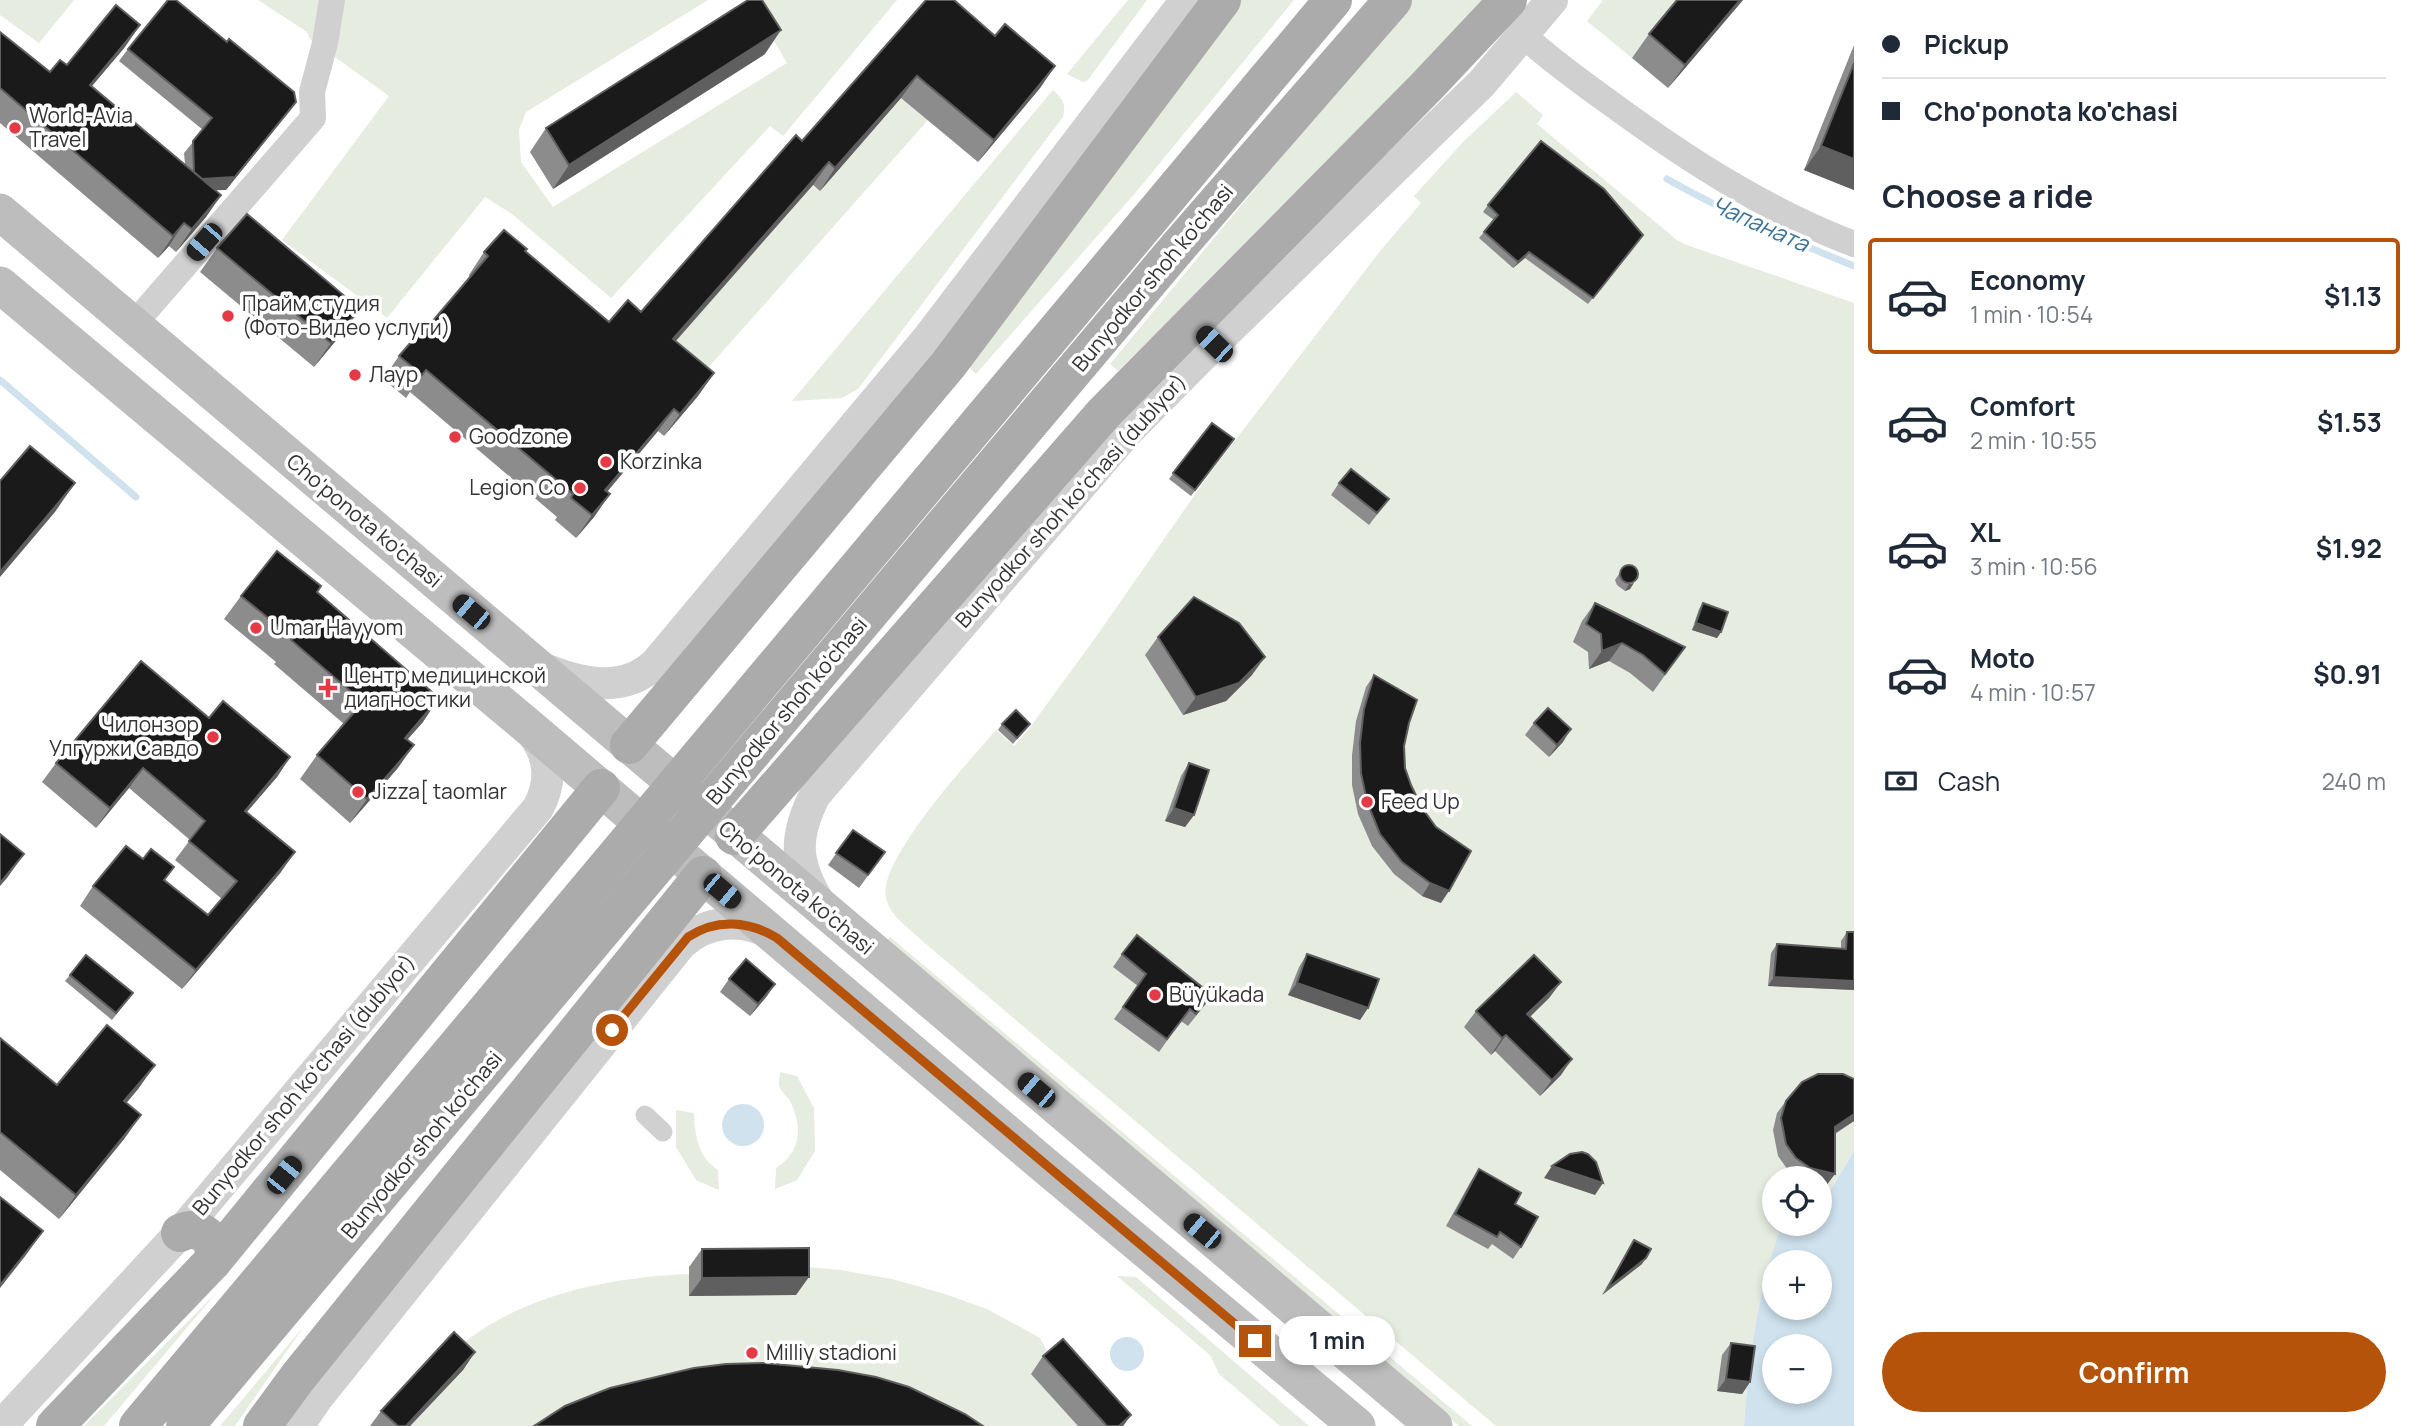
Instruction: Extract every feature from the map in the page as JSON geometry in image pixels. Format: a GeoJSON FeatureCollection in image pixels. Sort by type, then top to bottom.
{"type":"FeatureCollection","features":[{"type":"Feature","properties":{"kind":"main road"},"geometry":{"type":"LineString","coordinates":[[629,745],[948,365],[1222,0]]}},
{"type":"Feature","properties":{"kind":"main road","name":"Bunyodkor shoh ko'chasi"},"geometry":{"type":"LineString","coordinates":[[138,1426],[1333,0]]}},
{"type":"Feature","properties":{"kind":"main road","name":"Bunyodkor shoh ko'chasi"},"geometry":{"type":"LineString","coordinates":[[185,1426],[1178,247],[1393,0]]}},
{"type":"Feature","properties":{"kind":"main road"},"geometry":{"type":"LineString","coordinates":[[734,836],[1104,413],[1203,333],[1508,0]]}},
{"type":"Feature","properties":{"kind":"main road","name":"Cho'ponota ko'chasi"},"geometry":{"type":"LineString","coordinates":[[0,212],[1434,1426]]}},
{"type":"Feature","properties":{"kind":"main road"},"geometry":{"type":"LineString","coordinates":[[0,285],[1357,1426]]}},
{"type":"Feature","properties":{"kind":"main road"},"geometry":{"type":"LineString","coordinates":[[150,410],[143,388],[147,371],[157,363],[166,362],[183,368]]}},
{"type":"Feature","properties":{"kind":"main road"},"geometry":{"type":"LineString","coordinates":[[55,1426],[213,1261],[601,788]]}},
{"type":"Feature","properties":{"kind":"main road"},"geometry":{"type":"LineString","coordinates":[[262,1426],[298,1377],[703,876]]}},
{"type":"Feature","properties":{"kind":"main road"},"geometry":{"type":"LineString","coordinates":[[180,1233],[193,1230],[206,1235],[215,1247],[213,1261]]}},
{"type":"Feature","properties":{"kind":"street"},"geometry":{"type":"LineString","coordinates":[[133,325],[313,118],[312,92],[325,43],[332,0]]}},
{"type":"Feature","properties":{"kind":"street"},"geometry":{"type":"LineString","coordinates":[[534,665],[569,678],[607,684],[631,680],[656,663],[929,338],[1186,0]]}},
{"type":"Feature","properties":{"kind":"street","name":"Bunyodkor shoh koʻchasi (dublyor)"},"geometry":{"type":"LineString","coordinates":[[834,919],[820,905],[810,888],[799,857],[801,828],[815,795],[1126,433],[1203,333],[1482,83],[1552,0]]}},
{"type":"Feature","properties":{"kind":"street"},"geometry":{"type":"LineString","coordinates":[[1524,36],[1546,57],[1620,111],[1716,176],[1772,208],[1854,244]]}},
{"type":"Feature","properties":{"kind":"street","name":"Bunyodkor shoh koʻchasi (dublyor)"},"geometry":{"type":"LineString","coordinates":[[1,1426],[180,1233],[538,808],[546,793],[547,769],[539,742],[524,723]]}},
{"type":"Feature","properties":{"kind":"street"},"geometry":{"type":"LineString","coordinates":[[298,1426],[327,1386],[681,944],[697,931],[722,924],[761,928],[777,938]]}},
{"type":"Feature","properties":{"kind":"street"},"geometry":{"type":"LineString","coordinates":[[645,1115],[663,1132]]}},
{"type":"Feature","properties":{"kind":"shaded area"},"geometry":{"type":"Polygon","coordinates":[[[0,0],[74,0],[39,43],[0,15],[0,0]]]}},
{"type":"Feature","properties":{"kind":"shaded area"},"geometry":{"type":"Polygon","coordinates":[[[258,0],[708,0],[526,112],[519,130],[521,162],[553,207],[787,63],[750,0],[897,0],[783,136],[770,126],[611,298],[512,214],[485,197],[387,318],[282,240],[389,96],[310,39],[307,32],[258,0]]]}},
{"type":"Feature","properties":{"kind":"shaded area"},"geometry":{"type":"Polygon","coordinates":[[[1128,0],[1147,0],[1087,81],[1083,82],[1067,74],[1128,0]]]}},
{"type":"Feature","properties":{"kind":"shaded area"},"geometry":{"type":"Polygon","coordinates":[[[1227,0],[1294,0],[1136,192],[976,374],[962,361],[1227,0]]]}},
{"type":"Feature","properties":{"kind":"shaded area"},"geometry":{"type":"Polygon","coordinates":[[[1411,0],[1482,0],[1408,85],[1118,371],[1110,364],[1411,0]]]}},
{"type":"Feature","properties":{"kind":"shaded area"},"geometry":{"type":"Polygon","coordinates":[[[1603,0],[1681,0],[1632,58],[1587,21],[1603,0]]]}},
{"type":"Feature","properties":{"kind":"shaded area"},"geometry":{"type":"Polygon","coordinates":[[[955,37],[928,120],[707,369],[674,343],[812,186],[820,190],[955,37]]]}},
{"type":"Feature","properties":{"kind":"shaded area"},"geometry":{"type":"Polygon","coordinates":[[[1053,90],[1063,102],[1063,117],[858,389],[842,398],[792,401],[1053,90]]]}},
{"type":"Feature","properties":{"kind":"shaded area"},"geometry":{"type":"Polygon","coordinates":[[[1516,92],[1543,115],[1537,124],[1677,240],[1854,303],[1854,1151],[1832,1188],[1832,1166],[1762,1166],[1762,1236],[1778,1236],[1773,1250],[1762,1250],[1762,1296],[1748,1375],[1744,1426],[1496,1426],[920,939],[895,916],[886,898],[887,881],[896,860],[928,811],[996,730],[1014,746],[1028,730],[1210,473],[1381,250],[1421,203],[1414,196],[1463,142],[1516,92]]]}},
{"type":"Feature","properties":{"kind":"shaded area"},"geometry":{"type":"Polygon","coordinates":[[[890,937],[1472,1426],[1459,1426],[885,943],[890,937]]]}},
{"type":"Feature","properties":{"kind":"shaded area"},"geometry":{"type":"Polygon","coordinates":[[[780,1072],[797,1076],[814,1108],[815,1151],[797,1180],[775,1189],[776,1168],[791,1155],[798,1129],[794,1110],[779,1086],[780,1072]]]}},
{"type":"Feature","properties":{"kind":"shaded area"},"geometry":{"type":"Polygon","coordinates":[[[676,1110],[694,1113],[699,1145],[706,1159],[718,1170],[719,1190],[696,1180],[676,1147],[676,1110]]]}},
{"type":"Feature","properties":{"kind":"shaded area","name":"Milliy stadioni"},"geometry":{"type":"Polygon","coordinates":[[[796,1266],[892,1279],[987,1309],[1040,1338],[1050,1357],[1110,1426],[371,1426],[465,1341],[503,1317],[554,1296],[635,1279],[689,1274],[689,1282],[796,1266]]]}},
{"type":"Feature","properties":{"kind":"shaded area"},"geometry":{"type":"Polygon","coordinates":[[[1117,1276],[1136,1277],[1309,1426],[1280,1426],[1219,1374],[1210,1355],[1117,1276]]]}},
{"type":"Feature","properties":{"kind":"shaded area"},"geometry":{"type":"Polygon","coordinates":[[[217,1292],[104,1426],[84,1426],[217,1292]]]}},
{"type":"Feature","properties":{"kind":"shaded area"},"geometry":{"type":"Polygon","coordinates":[[[305,1325],[235,1426],[220,1426],[305,1325]]]}},
{"type":"Feature","properties":{"kind":"water"},"geometry":{"type":"Polygon","coordinates":[[[743,1104],[758,1110],[764,1125],[758,1140],[743,1146],[728,1140],[722,1125],[728,1110],[743,1104]]]}},
{"type":"Feature","properties":{"kind":"water"},"geometry":{"type":"Polygon","coordinates":[[[1854,1151],[1854,1426],[1744,1426],[1748,1374],[1762,1295],[1762,1320],[1832,1320],[1832,1250],[1774,1248],[1778,1236],[1832,1236],[1832,1188],[1854,1151]]]}},
{"type":"Feature","properties":{"kind":"water"},"geometry":{"type":"Polygon","coordinates":[[[1127,1337],[1139,1342],[1144,1354],[1139,1366],[1127,1371],[1115,1366],[1110,1354],[1115,1342],[1127,1337]]]}},
{"type":"Feature","properties":{"kind":"building"},"geometry":{"type":"Polygon","coordinates":[[[168,0],[176,0],[294,92],[296,102],[235,177],[202,179],[194,172],[193,141],[212,118],[128,49],[168,0]]]}},
{"type":"Feature","properties":{"kind":"building"},"geometry":{"type":"Polygon","coordinates":[[[748,0],[762,0],[781,30],[569,165],[546,128],[748,0]]]}},
{"type":"Feature","properties":{"kind":"building"},"geometry":{"type":"Polygon","coordinates":[[[926,0],[954,0],[995,36],[1005,24],[1055,66],[994,140],[917,76],[835,168],[829,162],[673,339],[714,373],[680,414],[674,409],[605,490],[610,494],[592,515],[571,498],[573,494],[426,370],[422,375],[399,356],[418,334],[420,336],[488,256],[484,252],[504,230],[609,322],[628,300],[641,312],[796,135],[802,141],[926,0]]]}},
{"type":"Feature","properties":{"kind":"building"},"geometry":{"type":"Polygon","coordinates":[[[1677,0],[1740,0],[1685,65],[1649,34],[1677,0]]]}},
{"type":"Feature","properties":{"kind":"building"},"geometry":{"type":"Polygon","coordinates":[[[116,5],[140,25],[90,85],[221,195],[192,229],[184,223],[173,236],[0,88],[0,32],[50,72],[60,60],[67,65],[116,5]]]}},
{"type":"Feature","properties":{"kind":"building"},"geometry":{"type":"Polygon","coordinates":[[[1854,63],[1854,159],[1821,146],[1854,63]]]}},
{"type":"Feature","properties":{"kind":"building"},"geometry":{"type":"Polygon","coordinates":[[[1541,141],[1604,189],[1643,235],[1593,298],[1529,252],[1518,262],[1484,232],[1498,215],[1488,205],[1541,141]]]}},
{"type":"Feature","properties":{"kind":"building"},"geometry":{"type":"Polygon","coordinates":[[[247,214],[360,309],[331,343],[217,248],[247,214]]]}},
{"type":"Feature","properties":{"kind":"building"},"geometry":{"type":"Polygon","coordinates":[[[1212,423],[1234,439],[1195,490],[1173,473],[1212,423]]]}},
{"type":"Feature","properties":{"kind":"building"},"geometry":{"type":"Polygon","coordinates":[[[30,446],[75,483],[0,572],[0,481],[30,446]]]}},
{"type":"Feature","properties":{"kind":"building"},"geometry":{"type":"Polygon","coordinates":[[[1351,469],[1389,499],[1377,513],[1339,483],[1351,469]]]}},
{"type":"Feature","properties":{"kind":"building"},"geometry":{"type":"Polygon","coordinates":[[[277,551],[321,586],[317,592],[439,698],[405,738],[414,745],[367,799],[317,755],[363,702],[291,640],[293,638],[241,596],[277,551]]]}},
{"type":"Feature","properties":{"kind":"building"},"geometry":{"type":"Polygon","coordinates":[[[1625,565],[1633,565],[1638,574],[1636,581],[1625,583],[1620,578],[1620,570],[1625,565]]]}},
{"type":"Feature","properties":{"kind":"building"},"geometry":{"type":"Polygon","coordinates":[[[1194,597],[1239,623],[1265,657],[1239,683],[1196,697],[1158,637],[1194,597]]]}},
{"type":"Feature","properties":{"kind":"building"},"geometry":{"type":"Polygon","coordinates":[[[1595,603],[1685,647],[1665,674],[1643,655],[1622,643],[1602,651],[1601,634],[1586,624],[1595,603]]]}},
{"type":"Feature","properties":{"kind":"building"},"geometry":{"type":"Polygon","coordinates":[[[1703,603],[1728,612],[1721,632],[1696,623],[1703,603]]]}},
{"type":"Feature","properties":{"kind":"building"},"geometry":{"type":"Polygon","coordinates":[[[141,661],[209,718],[223,701],[290,757],[245,811],[295,852],[196,970],[93,886],[126,846],[143,859],[151,849],[174,867],[164,880],[208,915],[237,881],[189,841],[205,821],[143,768],[110,808],[56,763],[141,661]]]}},
{"type":"Feature","properties":{"kind":"building"},"geometry":{"type":"Polygon","coordinates":[[[1374,675],[1417,700],[1404,746],[1405,768],[1411,785],[1422,808],[1436,827],[1471,851],[1449,891],[1430,883],[1402,862],[1380,834],[1367,802],[1361,773],[1360,743],[1364,709],[1374,675]]]}},
{"type":"Feature","properties":{"kind":"building"},"geometry":{"type":"Polygon","coordinates":[[[1548,708],[1571,729],[1557,745],[1534,723],[1548,708]]]}},
{"type":"Feature","properties":{"kind":"building"},"geometry":{"type":"Polygon","coordinates":[[[1016,710],[1030,724],[1017,738],[1002,724],[1016,710]]]}},
{"type":"Feature","properties":{"kind":"building"},"geometry":{"type":"Polygon","coordinates":[[[1189,763],[1209,770],[1194,815],[1174,808],[1189,763]]]}},
{"type":"Feature","properties":{"kind":"building"},"geometry":{"type":"Polygon","coordinates":[[[853,830],[885,852],[868,875],[836,853],[853,830]]]}},
{"type":"Feature","properties":{"kind":"building"},"geometry":{"type":"Polygon","coordinates":[[[0,834],[24,854],[0,883],[0,834]]]}},
{"type":"Feature","properties":{"kind":"building"},"geometry":{"type":"Polygon","coordinates":[[[1847,932],[1854,932],[1854,981],[1774,977],[1777,944],[1846,949],[1847,932]]]}},
{"type":"Feature","properties":{"kind":"building"},"geometry":{"type":"Polygon","coordinates":[[[1137,935],[1212,995],[1196,1014],[1190,1009],[1167,1039],[1123,1007],[1146,974],[1122,954],[1137,935]]]}},
{"type":"Feature","properties":{"kind":"building"},"geometry":{"type":"Polygon","coordinates":[[[1307,954],[1379,979],[1368,1008],[1297,983],[1307,954]]]}},
{"type":"Feature","properties":{"kind":"building"},"geometry":{"type":"Polygon","coordinates":[[[86,955],[133,993],[116,1013],[70,975],[86,955]]]}},
{"type":"Feature","properties":{"kind":"building"},"geometry":{"type":"Polygon","coordinates":[[[1534,955],[1561,982],[1527,1014],[1572,1059],[1552,1080],[1506,1035],[1502,1038],[1476,1011],[1534,955]]]}},
{"type":"Feature","properties":{"kind":"building"},"geometry":{"type":"Polygon","coordinates":[[[746,959],[775,984],[758,1004],[729,979],[746,959]]]}},
{"type":"Feature","properties":{"kind":"building"},"geometry":{"type":"Polygon","coordinates":[[[107,1025],[155,1065],[124,1101],[141,1115],[76,1195],[0,1132],[0,1038],[57,1085],[107,1025]]]}},
{"type":"Feature","properties":{"kind":"building"},"geometry":{"type":"Polygon","coordinates":[[[1818,1074],[1843,1074],[1854,1079],[1854,1114],[1835,1127],[1835,1174],[1832,1173],[1832,1166],[1807,1166],[1796,1158],[1786,1144],[1781,1118],[1786,1101],[1802,1082],[1818,1074]]]}},
{"type":"Feature","properties":{"kind":"building"},"geometry":{"type":"Polygon","coordinates":[[[1582,1152],[1596,1162],[1603,1183],[1552,1166],[1570,1154],[1582,1152]]]}},
{"type":"Feature","properties":{"kind":"building"},"geometry":{"type":"Polygon","coordinates":[[[1479,1169],[1521,1193],[1515,1204],[1538,1217],[1521,1247],[1500,1232],[1497,1237],[1455,1214],[1479,1169]]]}},
{"type":"Feature","properties":{"kind":"building"},"geometry":{"type":"Polygon","coordinates":[[[0,1197],[43,1231],[0,1285],[0,1197]]]}},
{"type":"Feature","properties":{"kind":"building"},"geometry":{"type":"Polygon","coordinates":[[[1634,1240],[1651,1249],[1646,1258],[1607,1289],[1634,1240]]]}},
{"type":"Feature","properties":{"kind":"building"},"geometry":{"type":"Polygon","coordinates":[[[809,1248],[809,1277],[702,1278],[702,1249],[809,1248]]]}},
{"type":"Feature","properties":{"kind":"building"},"geometry":{"type":"Polygon","coordinates":[[[454,1332],[475,1352],[406,1426],[398,1426],[381,1411],[454,1332]]]}},
{"type":"Feature","properties":{"kind":"building"},"geometry":{"type":"Polygon","coordinates":[[[1063,1339],[1131,1415],[1119,1426],[1107,1426],[1043,1356],[1063,1339]]]}},
{"type":"Feature","properties":{"kind":"building"},"geometry":{"type":"Polygon","coordinates":[[[1731,1343],[1755,1346],[1750,1382],[1726,1379],[1731,1343]]]}},
{"type":"Feature","properties":{"kind":"building"},"geometry":{"type":"Polygon","coordinates":[[[763,1363],[838,1370],[876,1377],[909,1387],[965,1414],[983,1426],[534,1426],[565,1406],[610,1388],[694,1368],[763,1363]]]}},
{"type":"Feature","properties":{"kind":"waterway","name":"Чапаната"},"geometry":{"type":"LineString","coordinates":[[1667,179],[1759,226],[1854,266]]}},
{"type":"Feature","properties":{"kind":"waterway"},"geometry":{"type":"LineString","coordinates":[[0,380],[136,497]]}},
{"type":"Feature","properties":{"kind":"place","name":"World-Avia Travel"},"geometry":{"type":"Point","coordinates":[15,128]}},
{"type":"Feature","properties":{"kind":"place","name":"Прайм студия (Фото-Видео услуги)"},"geometry":{"type":"Point","coordinates":[228,316]}},
{"type":"Feature","properties":{"kind":"place","name":"Лаур"},"geometry":{"type":"Point","coordinates":[355,375]}},
{"type":"Feature","properties":{"kind":"place","name":"Goodzone"},"geometry":{"type":"Point","coordinates":[455,437]}},
{"type":"Feature","properties":{"kind":"place","name":"Korzinka"},"geometry":{"type":"Point","coordinates":[606,462]}},
{"type":"Feature","properties":{"kind":"place","name":"Legion Co"},"geometry":{"type":"Point","coordinates":[580,488]}},
{"type":"Feature","properties":{"kind":"place","name":"Umar Hayyom"},"geometry":{"type":"Point","coordinates":[256,628]}},
{"type":"Feature","properties":{"kind":"place","name":"Центр медицинской диагностики"},"geometry":{"type":"Point","coordinates":[328,688]}},
{"type":"Feature","properties":{"kind":"place","name":"Чилонзор Улгуржи Савдо"},"geometry":{"type":"Point","coordinates":[213,737]}},
{"type":"Feature","properties":{"kind":"place","name":"Jizza[ taomlar"},"geometry":{"type":"Point","coordinates":[358,792]}},
{"type":"Feature","properties":{"kind":"place","name":"Feed Up"},"geometry":{"type":"Point","coordinates":[1367,802]}},
{"type":"Feature","properties":{"kind":"place","name":"Büyükada"},"geometry":{"type":"Point","coordinates":[1155,995]}},
{"type":"Feature","properties":{"kind":"place","name":"Milliy stadioni"},"geometry":{"type":"Point","coordinates":[752,1353]}},
{"type":"Feature","properties":{"kind":"route"},"geometry":{"type":"LineString","coordinates":[[612,1030],[688,937],[709,926],[722,924],[736,923],[761,928],[777,938],[1255,1341]]}}]}
